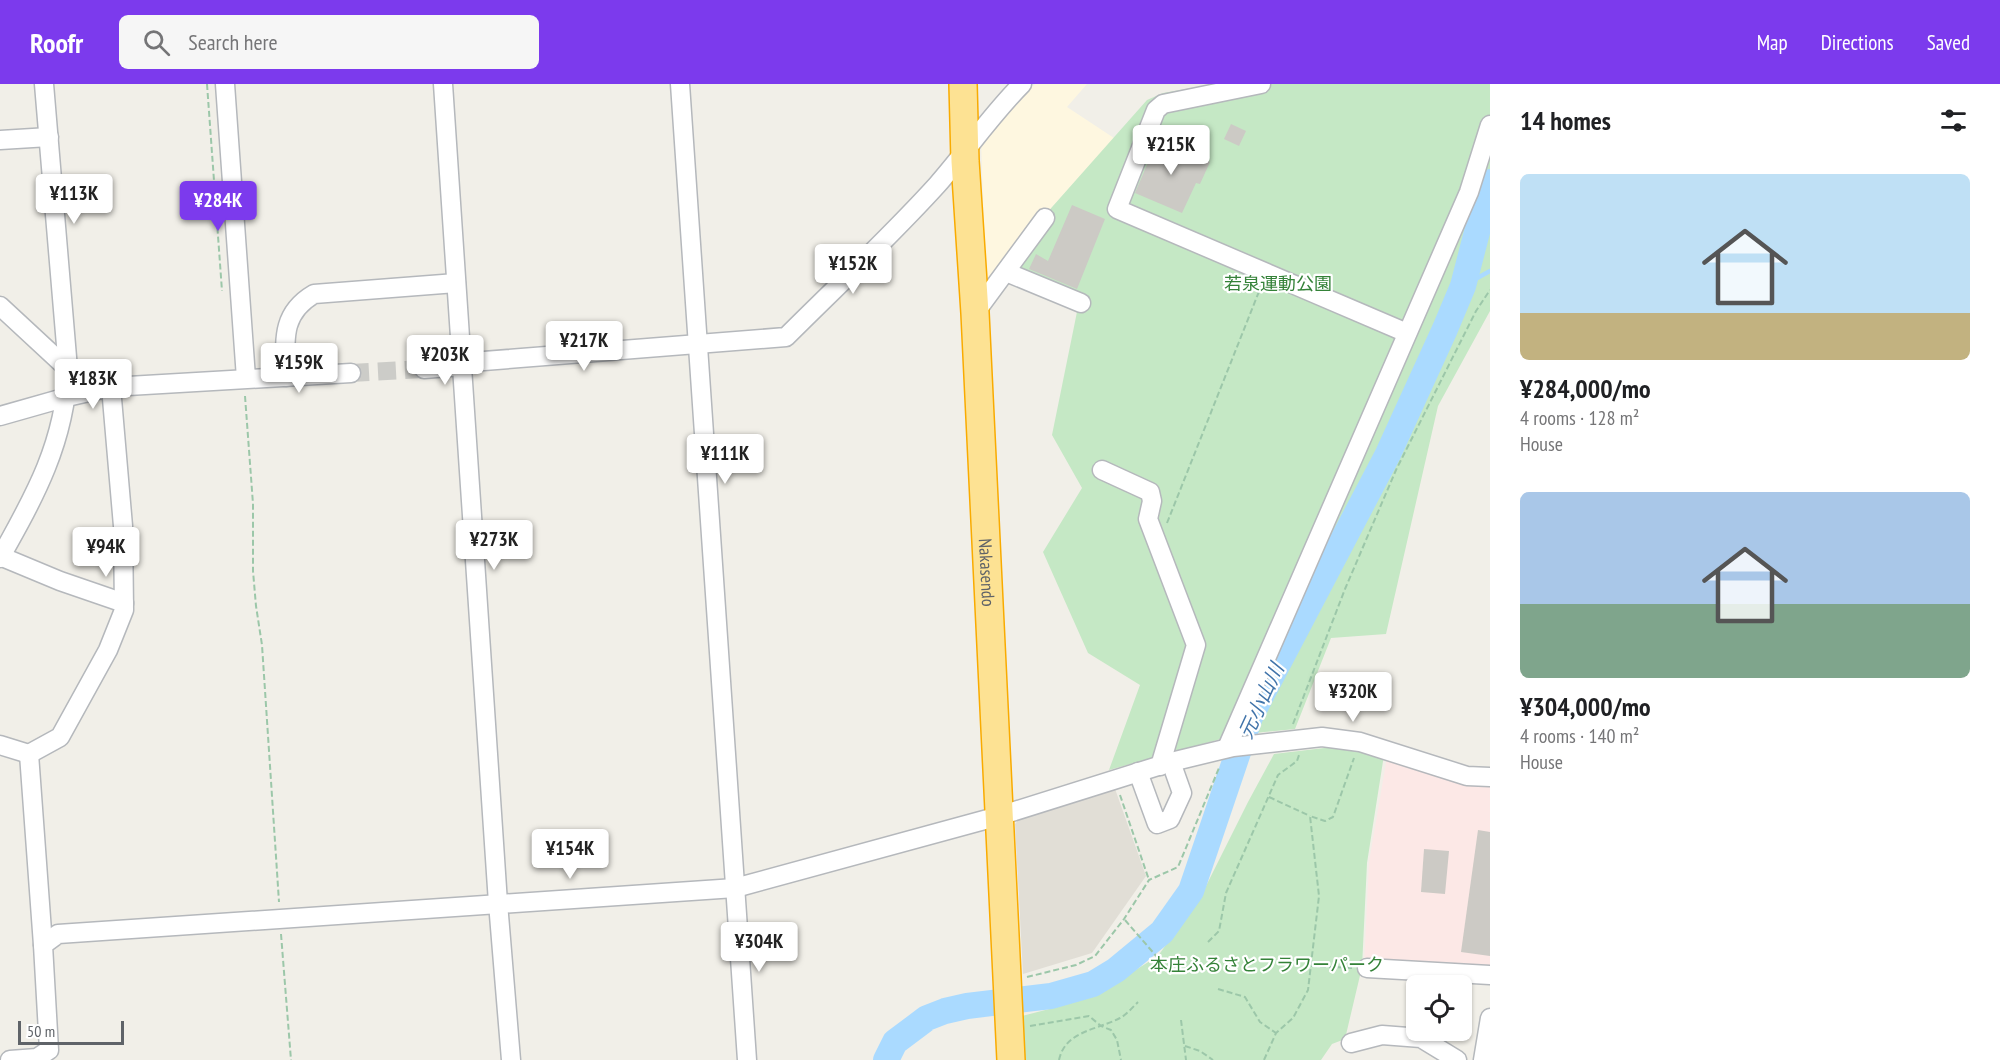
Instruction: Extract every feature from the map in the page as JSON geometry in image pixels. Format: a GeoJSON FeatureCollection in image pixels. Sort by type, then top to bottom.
{"type":"FeatureCollection","features":[{"type":"Feature","properties":{"kind":"highway","name":"Nakasendo"},"geometry":{"type":"LineString","coordinates":[[963,84],[964,155],[975,313],[1011,1060]]}},
{"type":"Feature","properties":{"kind":"street"},"geometry":{"type":"LineString","coordinates":[[44,84],[68,369],[67,397],[57,441],[31,503],[0,557],[124,603]]}},
{"type":"Feature","properties":{"kind":"street"},"geometry":{"type":"LineString","coordinates":[[225,84],[246,378]]}},
{"type":"Feature","properties":{"kind":"street"},"geometry":{"type":"LineString","coordinates":[[443,84],[498,903],[511,1060]]}},
{"type":"Feature","properties":{"kind":"street"},"geometry":{"type":"LineString","coordinates":[[680,84],[747,1060]]}},
{"type":"Feature","properties":{"kind":"street"},"geometry":{"type":"LineString","coordinates":[[424,369],[462,366],[471,362],[698,346],[786,337],[928,194],[964,155],[1005,101],[1022,84]]}},
{"type":"Feature","properties":{"kind":"street"},"geometry":{"type":"LineString","coordinates":[[1261,84],[1163,104],[1156,110],[1117,209],[1407,333]]}},
{"type":"Feature","properties":{"kind":"street"},"geometry":{"type":"LineString","coordinates":[[1230,747],[1469,192],[1490,125]]}},
{"type":"Feature","properties":{"kind":"street"},"geometry":{"type":"LineString","coordinates":[[0,140],[49,137]]}},
{"type":"Feature","properties":{"kind":"street"},"geometry":{"type":"LineString","coordinates":[[975,313],[1045,218]]}},
{"type":"Feature","properties":{"kind":"street"},"geometry":{"type":"LineString","coordinates":[[1006,272],[1081,303]]}},
{"type":"Feature","properties":{"kind":"street"},"geometry":{"type":"LineString","coordinates":[[286,377],[287,324],[293,311],[314,294],[456,284]]}},
{"type":"Feature","properties":{"kind":"street"},"geometry":{"type":"LineString","coordinates":[[0,306],[68,369]]}},
{"type":"Feature","properties":{"kind":"street"},"geometry":{"type":"LineString","coordinates":[[0,416],[111,387],[229,382],[246,378],[351,373]]}},
{"type":"Feature","properties":{"kind":"street"},"geometry":{"type":"LineString","coordinates":[[0,745],[29,754],[60,737],[108,650],[124,610],[123,526],[111,387]]}},
{"type":"Feature","properties":{"kind":"street"},"geometry":{"type":"LineString","coordinates":[[1102,470],[1150,492],[1152,501],[1148,519],[1196,645],[1166,764],[1182,793],[1170,819],[1157,824],[1138,772]]}},
{"type":"Feature","properties":{"kind":"street"},"geometry":{"type":"LineString","coordinates":[[43,945],[58,934],[735,888],[999,816],[1138,772],[1230,747],[1322,737],[1360,742],[1467,776],[1490,777]]}},
{"type":"Feature","properties":{"kind":"street"},"geometry":{"type":"LineString","coordinates":[[10,1060],[50,1055],[29,754]]}},
{"type":"Feature","properties":{"kind":"street"},"geometry":{"type":"LineString","coordinates":[[1367,968],[1414,975]]}},
{"type":"Feature","properties":{"kind":"street"},"geometry":{"type":"LineString","coordinates":[[1472,976],[1490,975]]}},
{"type":"Feature","properties":{"kind":"street"},"geometry":{"type":"LineString","coordinates":[[1483,1060],[1490,1018]]}},
{"type":"Feature","properties":{"kind":"street"},"geometry":{"type":"LineString","coordinates":[[1351,1043],[1382,1035],[1406,1034]]}},
{"type":"Feature","properties":{"kind":"street"},"geometry":{"type":"LineString","coordinates":[[1431,1041],[1457,1060]]}},
{"type":"Feature","properties":{"kind":"path"},"geometry":{"type":"LineString","coordinates":[[207,84],[223,298]]}},
{"type":"Feature","properties":{"kind":"path"},"geometry":{"type":"LineString","coordinates":[[1167,523],[1266,273]]}},
{"type":"Feature","properties":{"kind":"path"},"geometry":{"type":"LineString","coordinates":[[1282,741],[1396,470],[1476,311],[1490,290]]}},
{"type":"Feature","properties":{"kind":"path"},"geometry":{"type":"LineString","coordinates":[[246,378],[245,394],[253,504],[253,571],[263,657],[279,919],[291,1060]]}},
{"type":"Feature","properties":{"kind":"path"},"geometry":{"type":"LineString","coordinates":[[1208,942],[1219,931],[1226,893],[1278,775],[1297,761],[1306,739]]}},
{"type":"Feature","properties":{"kind":"path"},"geometry":{"type":"LineString","coordinates":[[1269,797],[1310,816],[1325,820],[1333,817],[1360,742]]}},
{"type":"Feature","properties":{"kind":"path"},"geometry":{"type":"LineString","coordinates":[[1007,985],[1076,965],[1095,956],[1124,919],[1149,880],[1178,867],[1230,747]]}},
{"type":"Feature","properties":{"kind":"path"},"geometry":{"type":"LineString","coordinates":[[1115,779],[1149,880]]}},
{"type":"Feature","properties":{"kind":"path"},"geometry":{"type":"LineString","coordinates":[[1264,1060],[1276,1033],[1293,1018],[1308,990],[1319,896],[1310,816]]}},
{"type":"Feature","properties":{"kind":"path"},"geometry":{"type":"LineString","coordinates":[[1124,919],[1169,970]]}},
{"type":"Feature","properties":{"kind":"path"},"geometry":{"type":"LineString","coordinates":[[1311,966],[1367,968]]}},
{"type":"Feature","properties":{"kind":"path"},"geometry":{"type":"LineString","coordinates":[[1218,989],[1245,998],[1260,1022],[1276,1033]]}},
{"type":"Feature","properties":{"kind":"path"},"geometry":{"type":"LineString","coordinates":[[1059,1060],[1061,1050],[1079,1033],[1122,1017],[1138,1002]]}},
{"type":"Feature","properties":{"kind":"path"},"geometry":{"type":"LineString","coordinates":[[1009,1023],[1089,1016],[1101,1026],[1111,1030],[1117,1040],[1121,1060]]}},
{"type":"Feature","properties":{"kind":"path"},"geometry":{"type":"LineString","coordinates":[[1181,1020],[1186,1060]]}},
{"type":"Feature","properties":{"kind":"path"},"geometry":{"type":"LineString","coordinates":[[1185,1046],[1200,1051],[1213,1060]]}},
{"type":"Feature","properties":{"kind":"shaded area"},"geometry":{"type":"Polygon","coordinates":[[[1035,84],[1087,84],[1067,107],[1114,138],[1045,215],[986,292],[981,140],[1035,84]]]}},
{"type":"Feature","properties":{"kind":"shaded area"},"geometry":{"type":"Polygon","coordinates":[[[1387,757],[1490,784],[1490,970],[1364,965],[1369,862],[1387,757]]]}},
{"type":"Feature","properties":{"kind":"shaded area"},"geometry":{"type":"Polygon","coordinates":[[[1114,786],[1146,876],[1092,953],[1023,974],[1015,824],[1021,817],[1114,786]]]}},
{"type":"Feature","properties":{"kind":"green space","name":"若泉運動公園"},"geometry":{"type":"Polygon","coordinates":[[[1214,84],[1490,84],[1490,311],[1438,406],[1386,634],[1331,638],[1295,729],[1235,735],[1109,770],[1140,685],[1088,653],[1043,552],[1082,488],[1052,435],[1078,307],[1009,271],[1045,215],[1147,100],[1163,93],[1214,84]]]}},
{"type":"Feature","properties":{"kind":"green space","name":"本庄ふるさとフラワーパーク"},"geometry":{"type":"Polygon","coordinates":[[[1341,746],[1384,755],[1367,863],[1362,967],[1345,1039],[1332,1044],[1321,1060],[1023,1060],[1022,1016],[1057,1007],[1113,984],[1158,956],[1202,894],[1274,754],[1341,746]]]}},
{"type":"Feature","properties":{"kind":"building"},"geometry":{"type":"Polygon","coordinates":[[[1231,124],[1246,131],[1239,146],[1224,139],[1231,124]]]}},
{"type":"Feature","properties":{"kind":"building"},"geometry":{"type":"Polygon","coordinates":[[[1158,139],[1210,162],[1200,184],[1196,183],[1182,213],[1135,193],[1158,139]]]}},
{"type":"Feature","properties":{"kind":"building"},"geometry":{"type":"Polygon","coordinates":[[[1072,205],[1105,219],[1077,289],[1029,269],[1036,254],[1048,261],[1072,205]]]}},
{"type":"Feature","properties":{"kind":"building"},"geometry":{"type":"Polygon","coordinates":[[[1478,830],[1490,832],[1490,956],[1461,952],[1478,830]]]}},
{"type":"Feature","properties":{"kind":"building"},"geometry":{"type":"Polygon","coordinates":[[[1424,849],[1449,851],[1445,894],[1421,892],[1424,849]]]}},
{"type":"Feature","properties":{"kind":"waterway","name":"元小山川"},"geometry":{"type":"LineString","coordinates":[[886,1060],[895,1042],[927,1018],[945,1011],[967,1006],[1051,996],[1093,984],[1116,970],[1162,932],[1191,891],[1250,717],[1388,454],[1445,329],[1463,286],[1490,182]]}},
{"type":"Feature","properties":{"kind":"waterway"},"geometry":{"type":"LineString","coordinates":[[1463,286],[1490,271]]}},
{"type":"Feature","properties":{"kind":"tunnel"},"geometry":{"type":"LineString","coordinates":[[351,373],[424,369]]}}]}
